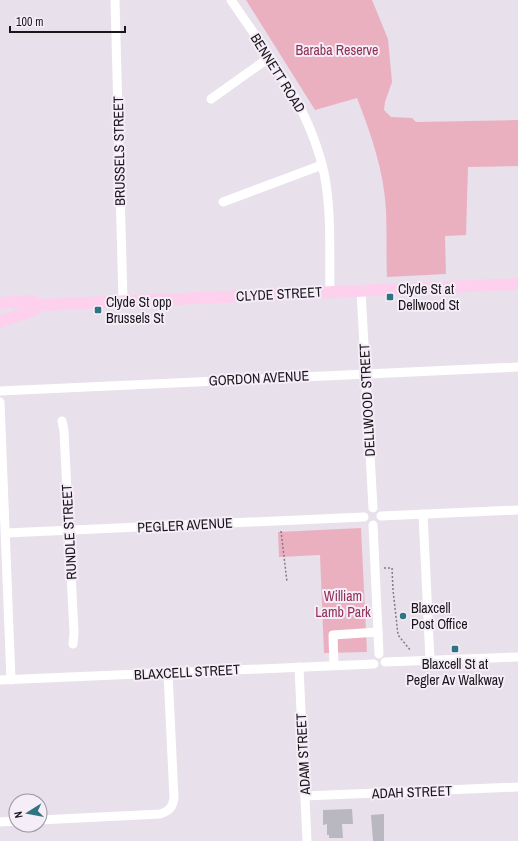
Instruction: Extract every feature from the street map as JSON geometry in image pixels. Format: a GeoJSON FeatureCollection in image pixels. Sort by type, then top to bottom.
{"type":"FeatureCollection","features":[{"type":"Feature","properties":{"kind":"main road","name":"CLYDE STREET"},"geometry":{"type":"LineString","coordinates":[[0,303],[31,301],[40,305],[518,284]]}},
{"type":"Feature","properties":{"kind":"main road","name":"CLYDE STREET"},"geometry":{"type":"LineString","coordinates":[[0,322],[33,310],[40,305]]}},
{"type":"Feature","properties":{"kind":"main road"},"geometry":{"type":"LineString","coordinates":[[0,313],[0,318]]}},
{"type":"Feature","properties":{"kind":"street","name":"BRUSSELS STREET"},"geometry":{"type":"LineString","coordinates":[[116,0],[123,301]]}},
{"type":"Feature","properties":{"kind":"street","name":"BENNETT ROAD"},"geometry":{"type":"LineString","coordinates":[[231,0],[285,79],[304,114],[312,133],[322,165],[328,203],[330,292]]}},
{"type":"Feature","properties":{"kind":"street"},"geometry":{"type":"LineString","coordinates":[[211,99],[270,58]]}},
{"type":"Feature","properties":{"kind":"street"},"geometry":{"type":"LineString","coordinates":[[223,202],[322,165]]}},
{"type":"Feature","properties":{"kind":"street","name":"DELLWOOD STREET"},"geometry":{"type":"LineString","coordinates":[[360,290],[373,508]]}},
{"type":"Feature","properties":{"kind":"street","name":"GORDON AVENUE"},"geometry":{"type":"LineString","coordinates":[[0,391],[518,367]]}},
{"type":"Feature","properties":{"kind":"street"},"geometry":{"type":"LineString","coordinates":[[0,402],[2,489],[6,533],[11,680]]}},
{"type":"Feature","properties":{"kind":"street","name":"RUNDLE STREET"},"geometry":{"type":"LineString","coordinates":[[62,421],[64,430],[69,530],[74,633],[73,644]]}},
{"type":"Feature","properties":{"kind":"street"},"geometry":{"type":"LineString","coordinates":[[373,508],[379,511],[380,520],[373,525],[367,522],[364,517],[368,510],[373,508]]}},
{"type":"Feature","properties":{"kind":"street"},"geometry":{"type":"LineString","coordinates":[[380,516],[518,510]]}},
{"type":"Feature","properties":{"kind":"street"},"geometry":{"type":"LineString","coordinates":[[423,514],[430,660]]}},
{"type":"Feature","properties":{"kind":"street","name":"PEGLER AVENUE"},"geometry":{"type":"LineString","coordinates":[[6,533],[364,517]]}},
{"type":"Feature","properties":{"kind":"street"},"geometry":{"type":"LineString","coordinates":[[373,525],[379,654]]}},
{"type":"Feature","properties":{"kind":"street"},"geometry":{"type":"LineString","coordinates":[[334,665],[333,635],[378,632]]}},
{"type":"Feature","properties":{"kind":"street"},"geometry":{"type":"LineString","coordinates":[[379,654],[374,658],[374,664],[380,667],[385,662],[518,657]]}},
{"type":"Feature","properties":{"kind":"street"},"geometry":{"type":"LineString","coordinates":[[379,654],[384,657],[385,662]]}},
{"type":"Feature","properties":{"kind":"street","name":"BLAXCELL STREET"},"geometry":{"type":"LineString","coordinates":[[0,680],[374,664]]}},
{"type":"Feature","properties":{"kind":"street","name":"ADAM STREET"},"geometry":{"type":"LineString","coordinates":[[299,667],[307,841]]}},
{"type":"Feature","properties":{"kind":"street"},"geometry":{"type":"LineString","coordinates":[[48,820],[160,814],[169,810],[174,798],[168,673]]}},
{"type":"Feature","properties":{"kind":"street","name":"ADAH STREET"},"geometry":{"type":"LineString","coordinates":[[305,796],[518,787]]}},
{"type":"Feature","properties":{"kind":"path"},"geometry":{"type":"LineString","coordinates":[[281,531],[283,558],[287,570],[287,582]]}},
{"type":"Feature","properties":{"kind":"path"},"geometry":{"type":"LineString","coordinates":[[384,568],[392,568],[398,635],[411,651]]}},
{"type":"Feature","properties":{"kind":"green space","name":"Baraba Reserve"},"geometry":{"type":"Polygon","coordinates":[[[246,0],[372,0],[388,39],[392,82],[385,102],[384,110],[391,117],[412,118],[416,122],[518,120],[518,166],[468,167],[466,235],[445,236],[446,274],[387,277],[386,210],[383,181],[372,139],[357,98],[315,110],[246,0]]]}},
{"type":"Feature","properties":{"kind":"green space","name":"William Lamb Park"},"geometry":{"type":"Polygon","coordinates":[[[361,528],[367,652],[324,653],[320,555],[279,557],[278,532],[361,528]]]}},
{"type":"Feature","properties":{"kind":"building"},"geometry":{"type":"Polygon","coordinates":[[[352,809],[353,824],[342,824],[343,838],[329,838],[329,835],[327,835],[327,824],[323,825],[323,810],[352,809]]]}},
{"type":"Feature","properties":{"kind":"building"},"geometry":{"type":"Polygon","coordinates":[[[384,814],[384,841],[373,841],[371,815],[384,814]]]}},
{"type":"Feature","properties":{"kind":"place","name":"Clyde St at Dellwood St"},"geometry":{"type":"Point","coordinates":[390,297]}},
{"type":"Feature","properties":{"kind":"place","name":"Clyde St opp Brussels St"},"geometry":{"type":"Point","coordinates":[98,310]}},
{"type":"Feature","properties":{"kind":"place","name":"Blaxcell Post Office"},"geometry":{"type":"Point","coordinates":[403,616]}},
{"type":"Feature","properties":{"kind":"place","name":"Blaxcell St at Pegler Av Walkway"},"geometry":{"type":"Point","coordinates":[455,649]}}]}
